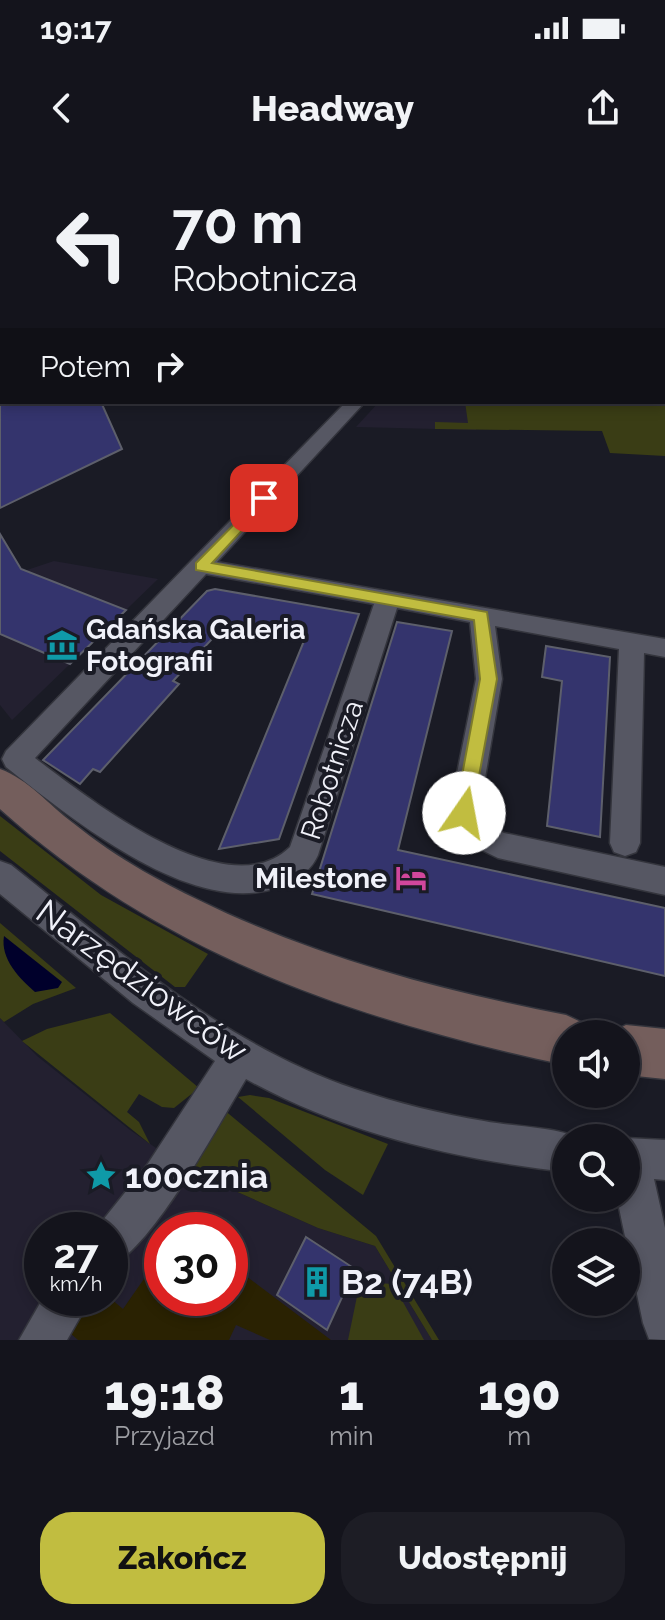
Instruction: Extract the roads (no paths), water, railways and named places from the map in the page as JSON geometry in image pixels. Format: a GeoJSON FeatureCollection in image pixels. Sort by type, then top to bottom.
{"type":"FeatureCollection","features":[{"type":"Feature","properties":{"kind":"street"},"geometry":{"type":"LineString","coordinates":[[354,404],[8,772],[73,848],[194,922],[320,978],[478,1022],[552,1037]]}},
{"type":"Feature","properties":{"kind":"street"},"geometry":{"type":"LineString","coordinates":[[201,566],[665,648]]}},
{"type":"Feature","properties":{"kind":"street","name":"Robotnicza"},"geometry":{"type":"LineString","coordinates":[[8,772],[80,804],[187,867],[229,881],[276,875],[294,867],[303,855],[388,599]]}},
{"type":"Feature","properties":{"kind":"street"},"geometry":{"type":"LineString","coordinates":[[481,616],[489,679],[464,813],[470,830],[498,845],[665,881]]}},
{"type":"Feature","properties":{"kind":"street"},"geometry":{"type":"LineString","coordinates":[[625,843],[632,643]]}},
{"type":"Feature","properties":{"kind":"street","name":"Narzędziowców"},"geometry":{"type":"LineString","coordinates":[[0,875],[156,999],[240,1056],[290,1082],[424,1129],[495,1145],[552,1151]]}},
{"type":"Feature","properties":{"kind":"street"},"geometry":{"type":"LineString","coordinates":[[640,1051],[665,1054]]}},
{"type":"Feature","properties":{"kind":"street"},"geometry":{"type":"LineString","coordinates":[[128,1222],[161,1179],[240,1056]]}},
{"type":"Feature","properties":{"kind":"street"},"geometry":{"type":"LineString","coordinates":[[640,1158],[665,1323]]}},
{"type":"Feature","properties":{"kind":"street"},"geometry":{"type":"LineString","coordinates":[[41,1340],[57,1316]]}},
{"type":"Feature","properties":{"kind":"water"},"geometry":{"type":"Polygon","coordinates":[[[4,936],[62,982],[58,988],[35,992],[29,987],[8,960],[4,936]]]}},
{"type":"Feature","properties":{"kind":"place","name":"Gdańska Galeria Fotografii"},"geometry":{"type":"Point","coordinates":[62,645]}},
{"type":"Feature","properties":{"kind":"place","name":"Milestone"},"geometry":{"type":"Point","coordinates":[411,878]}},
{"type":"Feature","properties":{"kind":"place","name":"100cznia"},"geometry":{"type":"Point","coordinates":[101,1176]}},
{"type":"Feature","properties":{"kind":"place","name":"B2 (74B)"},"geometry":{"type":"Point","coordinates":[317,1282]}}]}
